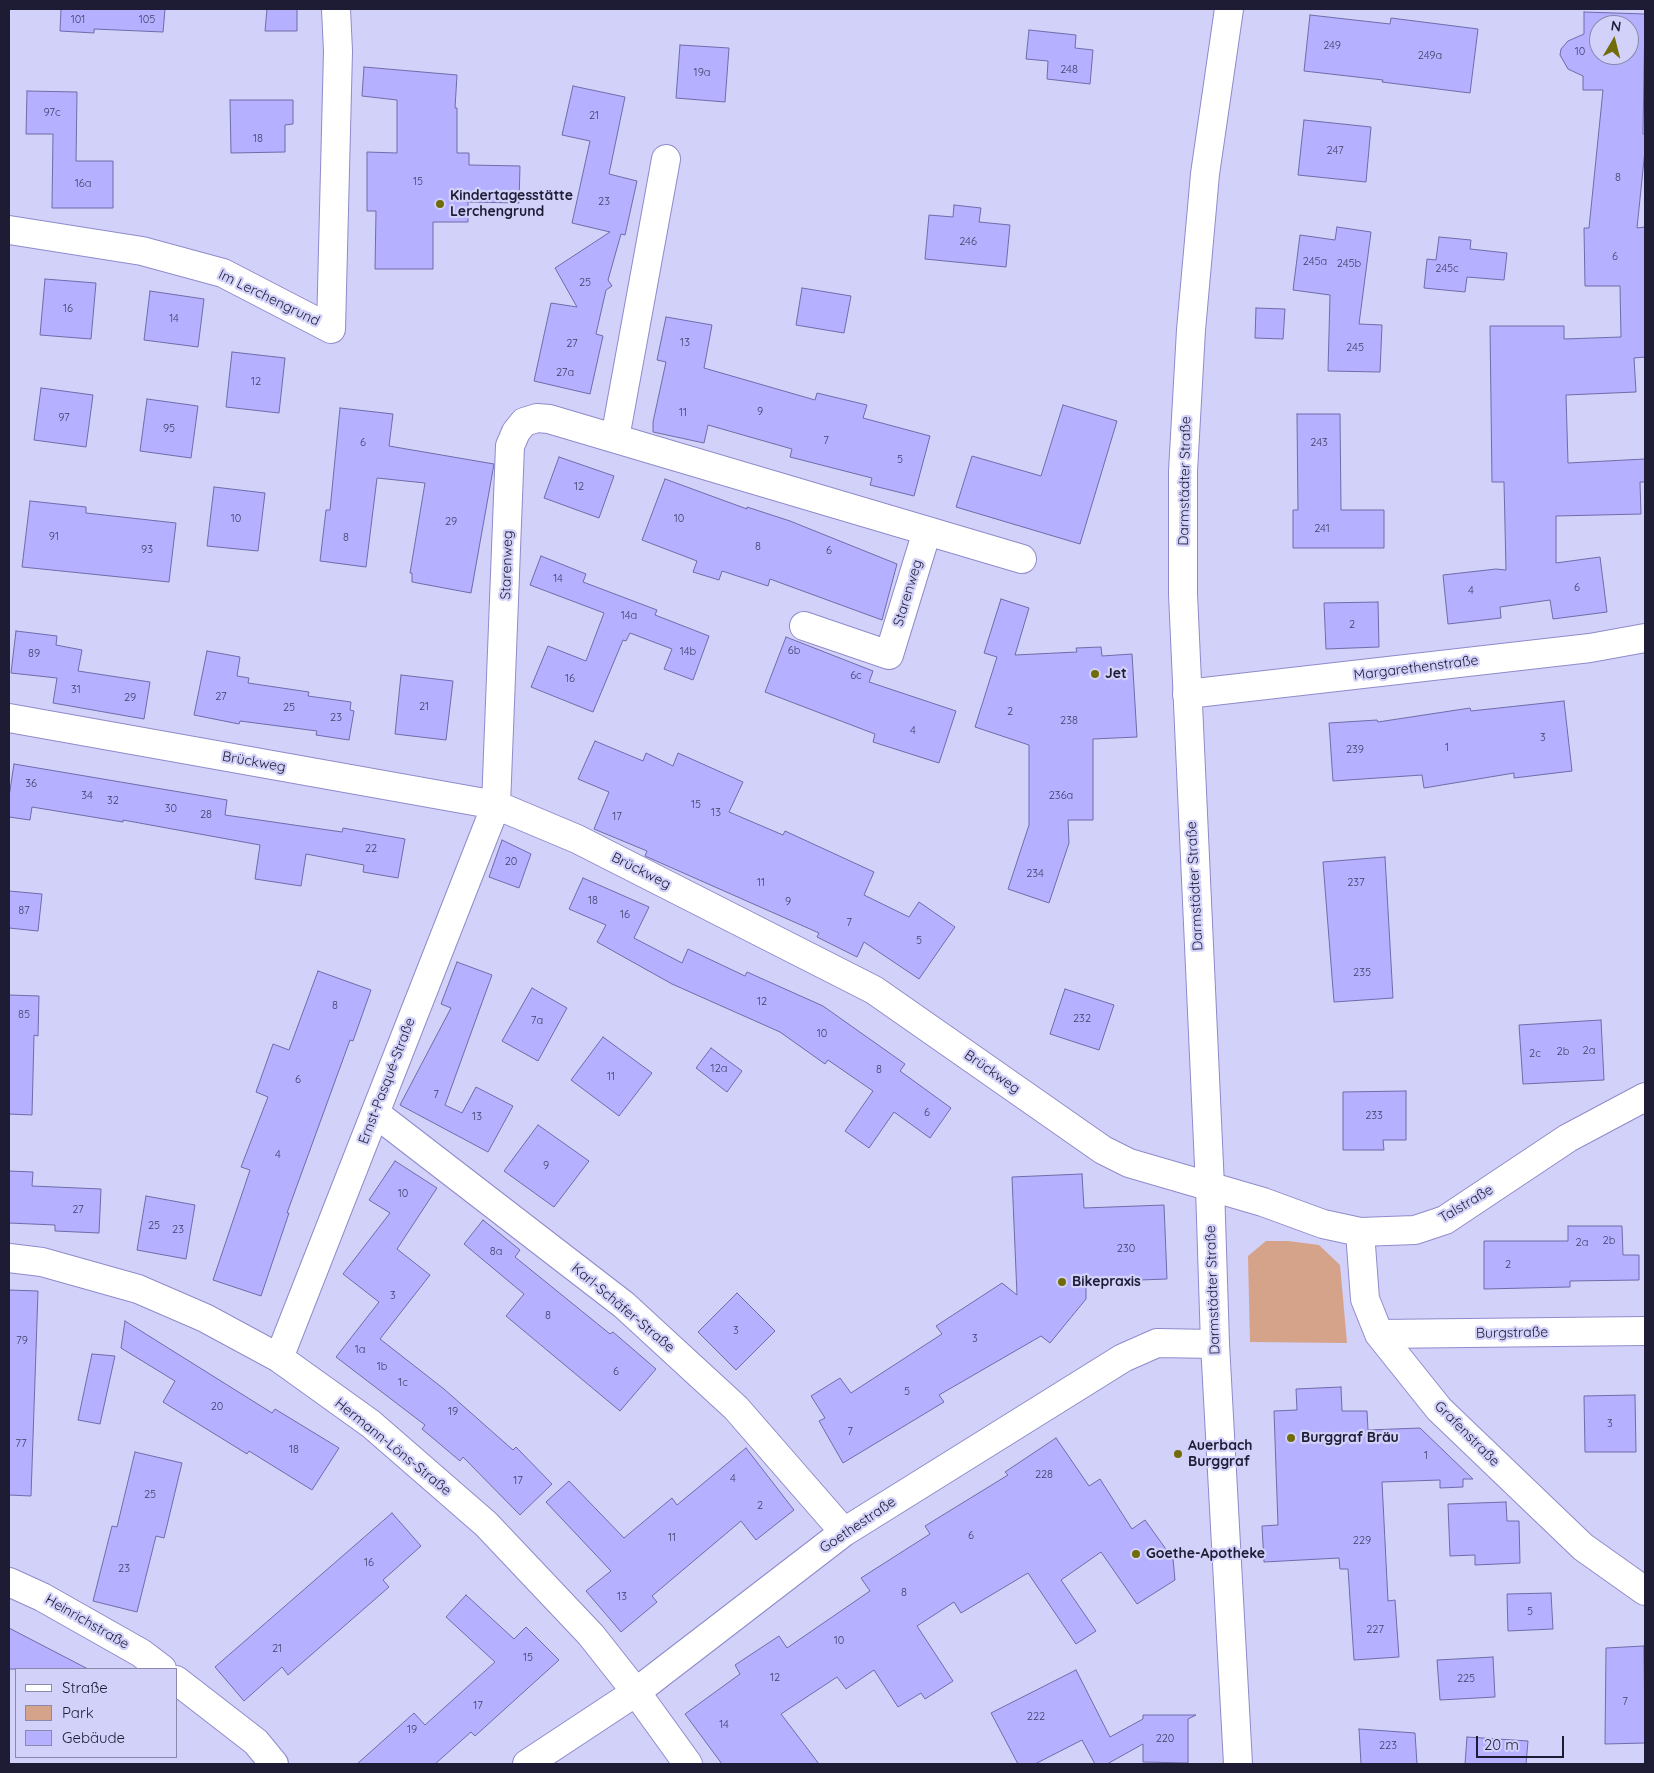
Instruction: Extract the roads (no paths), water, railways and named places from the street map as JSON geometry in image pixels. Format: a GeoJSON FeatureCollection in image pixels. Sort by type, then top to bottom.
{"type":"FeatureCollection","features":[{"type":"Feature","properties":{"kind":"street","name":"Im Lerchengrund"},"geometry":{"type":"LineString","coordinates":[[9,230],[142,251],[223,273],[331,329],[338,51],[336,9]]}},
{"type":"Feature","properties":{"kind":"street","name":"Darmstädter Straße"},"geometry":{"type":"LineString","coordinates":[[1229,9],[1204,174],[1190,330],[1183,471],[1183,594],[1210,1187],[1215,1344],[1238,1764]]}},
{"type":"Feature","properties":{"kind":"street"},"geometry":{"type":"LineString","coordinates":[[615,438],[666,159]]}},
{"type":"Feature","properties":{"kind":"street","name":"Starenweg"},"geometry":{"type":"LineString","coordinates":[[496,805],[510,446],[516,432],[524,422],[537,418],[549,419],[1022,559]]}},
{"type":"Feature","properties":{"kind":"street","name":"Starenweg"},"geometry":{"type":"LineString","coordinates":[[804,626],[889,655],[927,531]]}},
{"type":"Feature","properties":{"kind":"street","name":"Margarethenstraße"},"geometry":{"type":"LineString","coordinates":[[1187,694],[1590,648],[1645,638]]}},
{"type":"Feature","properties":{"kind":"street","name":"Brückweg"},"geometry":{"type":"LineString","coordinates":[[9,718],[496,805],[578,839],[874,990],[1103,1150],[1129,1163],[1210,1187]]}},
{"type":"Feature","properties":{"kind":"street","name":"Ernst-Pasqué-Straße"},"geometry":{"type":"LineString","coordinates":[[279,1358],[496,805]]}},
{"type":"Feature","properties":{"kind":"street","name":"Talstraße"},"geometry":{"type":"LineString","coordinates":[[1210,1187],[1263,1202],[1323,1224],[1360,1232],[1416,1230],[1445,1220],[1568,1138],[1645,1097]]}},
{"type":"Feature","properties":{"kind":"street","name":"Karl-Schäfer-Straße"},"geometry":{"type":"LineString","coordinates":[[375,1113],[624,1305],[736,1408],[844,1532]]}},
{"type":"Feature","properties":{"kind":"street","name":"Grafenstraße"},"geometry":{"type":"LineString","coordinates":[[1360,1232],[1365,1299],[1379,1334],[1439,1409],[1460,1430],[1583,1547],[1645,1591]]}},
{"type":"Feature","properties":{"kind":"street","name":"Hermann-Löns-Straße"},"geometry":{"type":"LineString","coordinates":[[9,1258],[42,1262],[138,1288],[205,1318],[279,1358],[371,1424],[486,1524],[591,1635],[636,1692],[688,1764]]}},
{"type":"Feature","properties":{"kind":"street","name":"Burgstraße"},"geometry":{"type":"LineString","coordinates":[[1379,1334],[1645,1331]]}},
{"type":"Feature","properties":{"kind":"street","name":"Goethestraße"},"geometry":{"type":"LineString","coordinates":[[527,1764],[636,1692],[844,1532],[1123,1358],[1157,1343],[1215,1344]]}},
{"type":"Feature","properties":{"kind":"street","name":"Heinrichstraße"},"geometry":{"type":"LineString","coordinates":[[9,1582],[42,1597],[133,1648],[161,1668]]}},
{"type":"Feature","properties":{"kind":"street"},"geometry":{"type":"LineString","coordinates":[[178,1682],[256,1742],[274,1764]]}},
{"type":"Feature","properties":{"kind":"place","name":"Kindertagesstätte Lerchengrund"},"geometry":{"type":"Point","coordinates":[440,204]}},
{"type":"Feature","properties":{"kind":"place","name":"Jet"},"geometry":{"type":"Point","coordinates":[1095,674]}},
{"type":"Feature","properties":{"kind":"place","name":"Bikepraxis"},"geometry":{"type":"Point","coordinates":[1062,1282]}},
{"type":"Feature","properties":{"kind":"place","name":"Burggraf Bräu"},"geometry":{"type":"Point","coordinates":[1291,1438]}},
{"type":"Feature","properties":{"kind":"place","name":"Auerbach Burggraf"},"geometry":{"type":"Point","coordinates":[1178,1454]}},
{"type":"Feature","properties":{"kind":"place","name":"Goethe-Apotheke"},"geometry":{"type":"Point","coordinates":[1136,1554]}}]}
